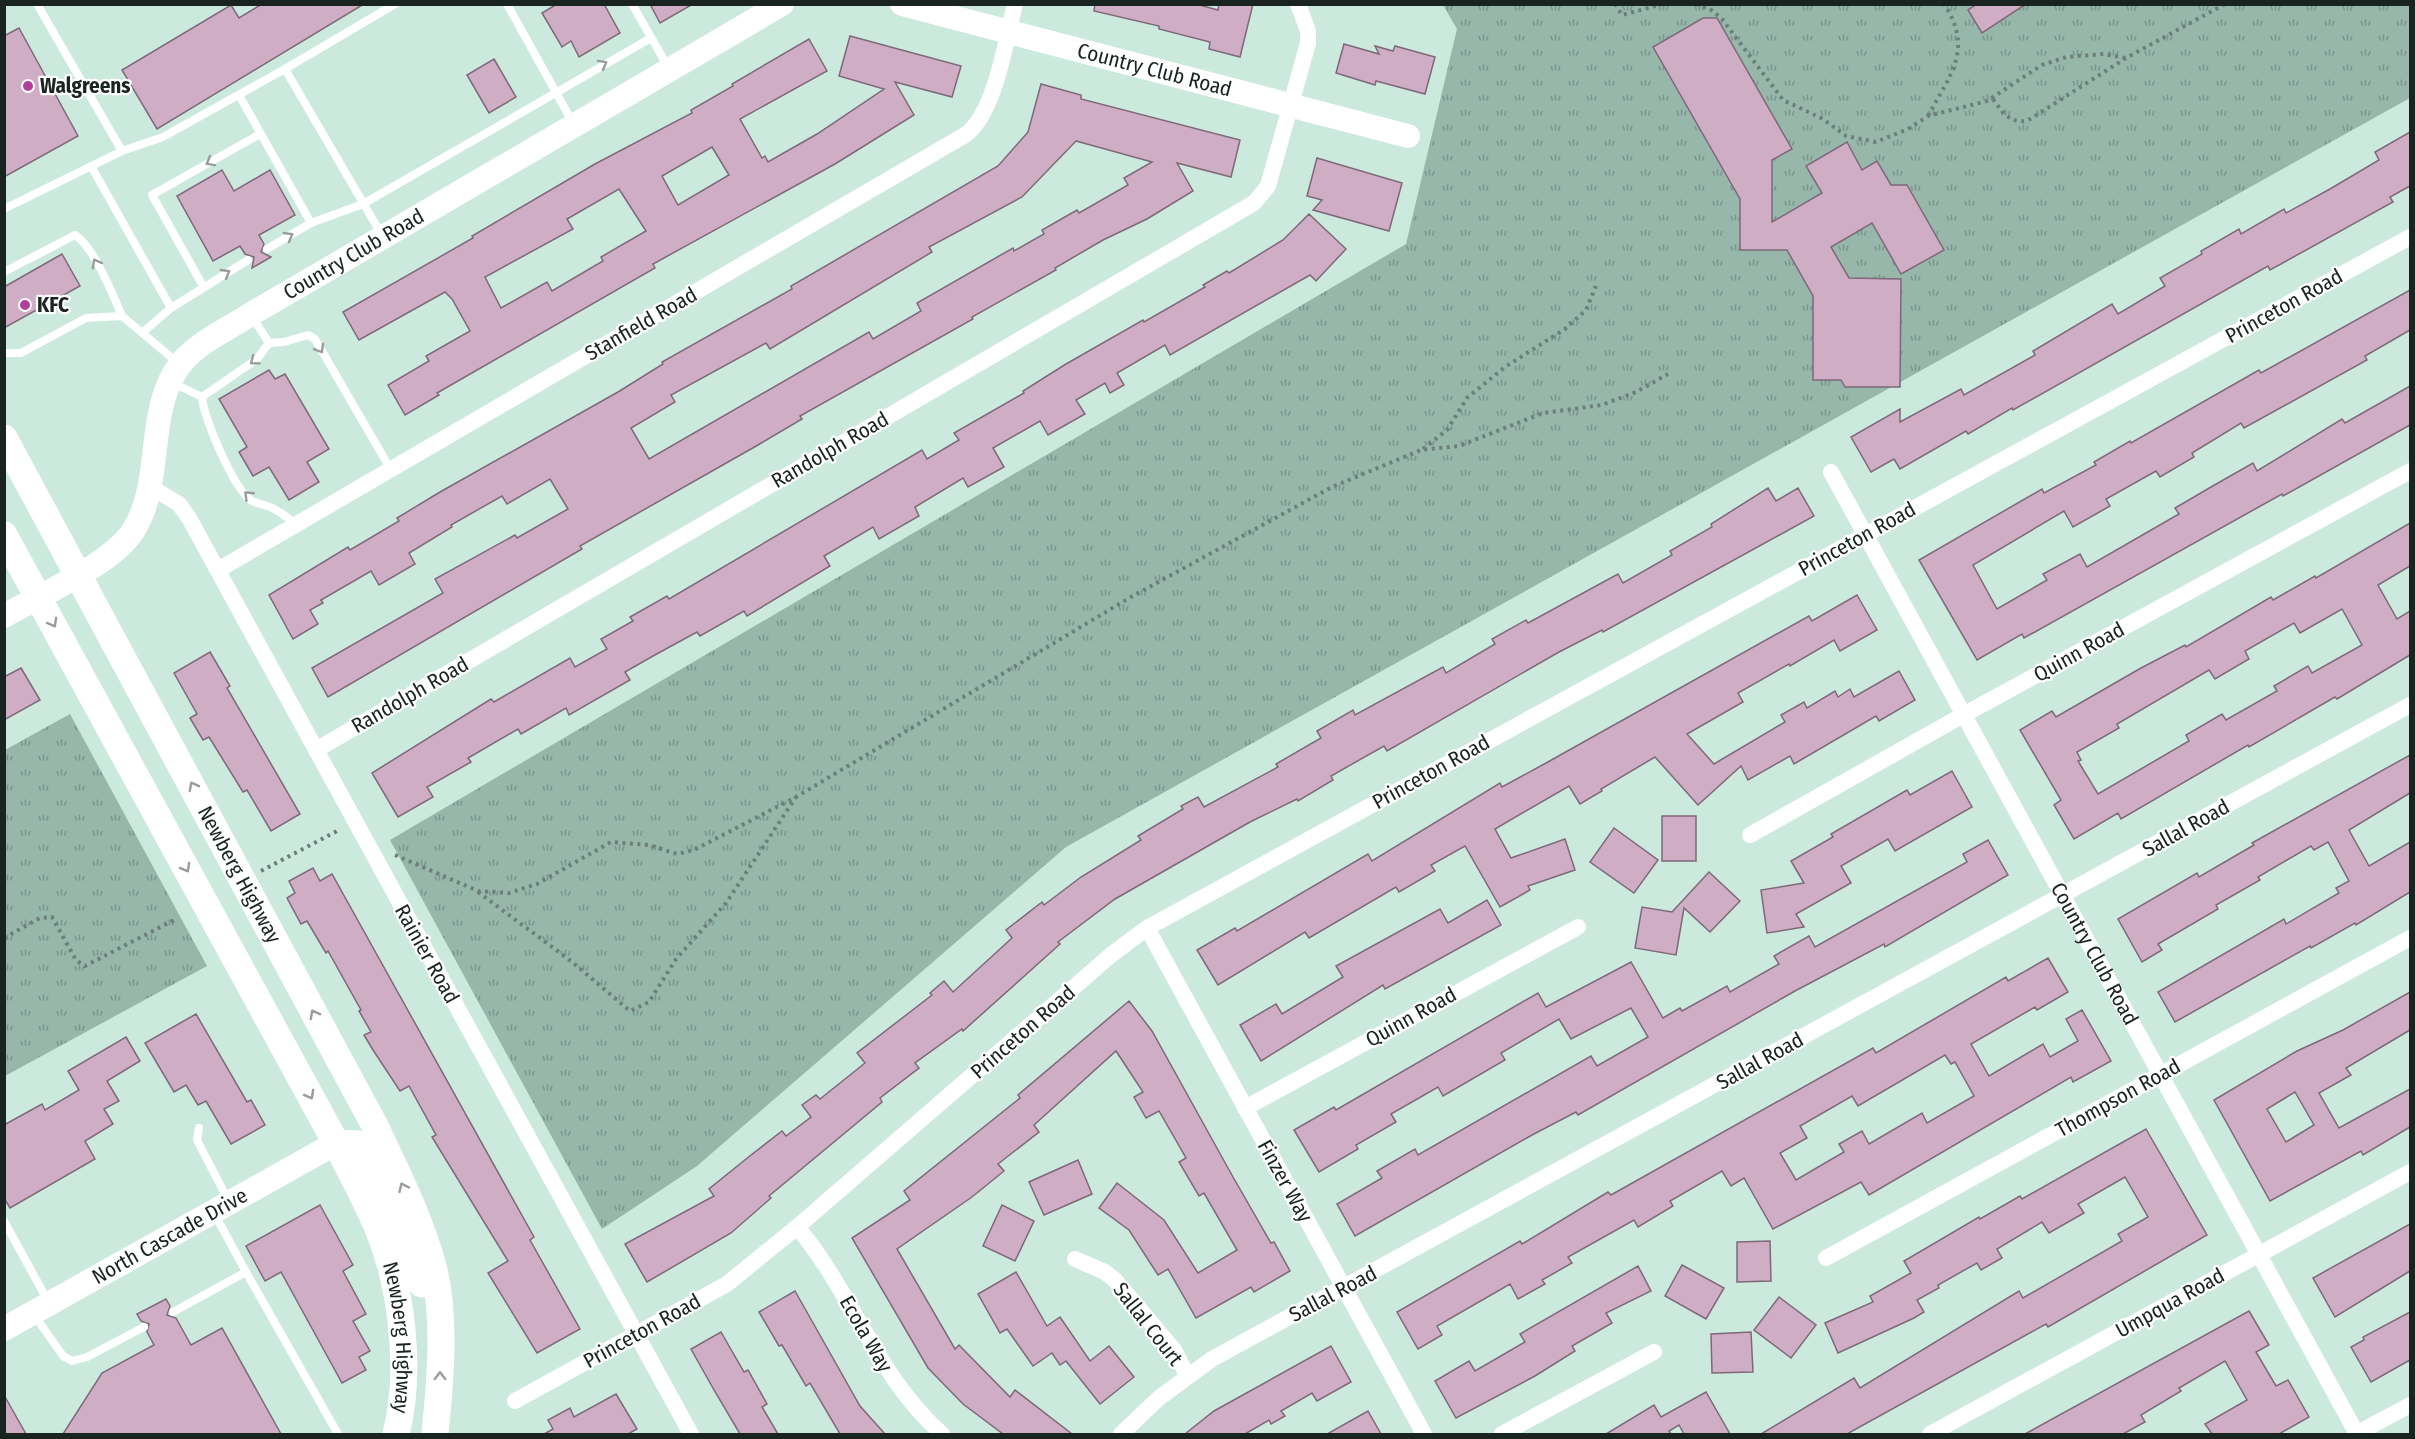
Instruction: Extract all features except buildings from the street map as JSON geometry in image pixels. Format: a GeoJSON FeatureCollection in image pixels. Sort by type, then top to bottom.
{"type":"FeatureCollection","features":[{"type":"Feature","properties":{"kind":"main road","name":"Newberg Highway"},"geometry":{"type":"LineString","coordinates":[[4,438],[79,573],[375,1126],[414,1210],[434,1272],[440,1324],[440,1384],[435,1434]]}},
{"type":"Feature","properties":{"kind":"main road","name":"Newberg Highway"},"geometry":{"type":"LineString","coordinates":[[4,535],[336,1143],[378,1228],[395,1283],[402,1330],[403,1371],[400,1420],[396,1434]]}},
{"type":"Feature","properties":{"kind":"main road","name":"Newberg Highway"},"geometry":{"type":"LineString","coordinates":[[336,1143],[357,1144],[369,1163],[440,1324]]}},
{"type":"Feature","properties":{"kind":"street","name":"Country Club Road"},"geometry":{"type":"LineString","coordinates":[[175,373],[197,349],[251,315],[782,4]]}},
{"type":"Feature","properties":{"kind":"street","name":"Country Club Road"},"geometry":{"type":"LineString","coordinates":[[902,4],[1289,107],[1408,136]]}},
{"type":"Feature","properties":{"kind":"street","name":"Stanfield Road"},"geometry":{"type":"LineString","coordinates":[[218,570],[975,129],[988,107],[1016,4]]}},
{"type":"Feature","properties":{"kind":"street","name":"Randolph Road"},"geometry":{"type":"LineString","coordinates":[[316,750],[1254,203],[1268,186],[1308,43],[1308,31],[1298,4]]}},
{"type":"Feature","properties":{"kind":"street","name":"Princeton Road"},"geometry":{"type":"LineString","coordinates":[[516,1401],[727,1284],[797,1227],[1111,955],[1147,928],[2410,237]]}},
{"type":"Feature","properties":{"kind":"street"},"geometry":{"type":"LineString","coordinates":[[4,616],[103,559],[132,533],[148,486],[162,404],[175,373]]}},
{"type":"Feature","properties":{"kind":"street","name":"Quinn Road"},"geometry":{"type":"LineString","coordinates":[[1749,835],[2410,471]]}},
{"type":"Feature","properties":{"kind":"street","name":"Country Club Road"},"geometry":{"type":"LineString","coordinates":[[1831,472],[2357,1434]]}},
{"type":"Feature","properties":{"kind":"street","name":"Rainier Road"},"geometry":{"type":"LineString","coordinates":[[148,486],[184,510],[691,1434]]}},
{"type":"Feature","properties":{"kind":"street","name":"Sallal Road"},"geometry":{"type":"LineString","coordinates":[[1121,1434],[1187,1375],[2410,705]]}},
{"type":"Feature","properties":{"kind":"street","name":"Quinn Road"},"geometry":{"type":"LineString","coordinates":[[1245,1108],[1578,927]]}},
{"type":"Feature","properties":{"kind":"street","name":"Finzer Way"},"geometry":{"type":"LineString","coordinates":[[1147,928],[1424,1434]]}},
{"type":"Feature","properties":{"kind":"street","name":"Thompson Road"},"geometry":{"type":"LineString","coordinates":[[1826,1258],[2410,938]]}},
{"type":"Feature","properties":{"kind":"street","name":"North Cascade Drive"},"geometry":{"type":"LineString","coordinates":[[4,1329],[336,1143]]}},
{"type":"Feature","properties":{"kind":"street","name":"Umpqua Road"},"geometry":{"type":"LineString","coordinates":[[1930,1434],[2410,1172]]}},
{"type":"Feature","properties":{"kind":"street","name":"Ecola Way"},"geometry":{"type":"LineString","coordinates":[[797,1227],[826,1265],[897,1387],[942,1434]]}},
{"type":"Feature","properties":{"kind":"street","name":"Sallal Court"},"geometry":{"type":"LineString","coordinates":[[1076,1258],[1111,1276],[1174,1350],[1187,1375]]}},
{"type":"Feature","properties":{"kind":"street"},"geometry":{"type":"LineString","coordinates":[[1502,1434],[1654,1352]]}},
{"type":"Feature","properties":{"kind":"street"},"geometry":{"type":"LineString","coordinates":[[2357,1434],[2410,1405]]}},
{"type":"Feature","properties":{"kind":"lane"},"geometry":{"type":"LineString","coordinates":[[37,4],[122,151]]}},
{"type":"Feature","properties":{"kind":"lane"},"geometry":{"type":"LineString","coordinates":[[4,209],[122,151],[163,137],[285,69],[394,4]]}},
{"type":"Feature","properties":{"kind":"lane"},"geometry":{"type":"LineString","coordinates":[[507,4],[574,126]]}},
{"type":"Feature","properties":{"kind":"lane"},"geometry":{"type":"LineString","coordinates":[[632,4],[670,70]]}},
{"type":"Feature","properties":{"kind":"lane"},"geometry":{"type":"LineString","coordinates":[[267,249],[311,223],[363,204],[555,91],[651,38]]}},
{"type":"Feature","properties":{"kind":"lane"},"geometry":{"type":"LineString","coordinates":[[285,69],[383,237]]}},
{"type":"Feature","properties":{"kind":"lane"},"geometry":{"type":"LineString","coordinates":[[239,95],[311,223]]}},
{"type":"Feature","properties":{"kind":"lane"},"geometry":{"type":"LineString","coordinates":[[203,286],[152,195],[260,134]]}},
{"type":"Feature","properties":{"kind":"lane"},"geometry":{"type":"LineString","coordinates":[[91,166],[171,308]]}},
{"type":"Feature","properties":{"kind":"lane"},"geometry":{"type":"LineString","coordinates":[[4,272],[75,235],[81,239],[122,316],[142,333],[175,373],[202,397],[202,409],[213,437],[243,492],[250,500],[274,509],[297,525]]}},
{"type":"Feature","properties":{"kind":"lane"},"geometry":{"type":"LineString","coordinates":[[142,333],[171,308],[248,260]]}},
{"type":"Feature","properties":{"kind":"lane"},"geometry":{"type":"LineString","coordinates":[[251,315],[269,343]]}},
{"type":"Feature","properties":{"kind":"lane"},"geometry":{"type":"LineString","coordinates":[[4,353],[21,353],[86,318],[122,316]]}},
{"type":"Feature","properties":{"kind":"lane"},"geometry":{"type":"LineString","coordinates":[[202,397],[257,359],[269,343],[308,335],[315,339],[391,470]]}},
{"type":"Feature","properties":{"kind":"lane"},"geometry":{"type":"LineString","coordinates":[[199,1128],[197,1140],[246,1272],[338,1434]]}},
{"type":"Feature","properties":{"kind":"lane"},"geometry":{"type":"LineString","coordinates":[[4,1221],[63,1356],[72,1360],[87,1357],[144,1327]]}},
{"type":"Feature","properties":{"kind":"lane"},"geometry":{"type":"LineString","coordinates":[[173,1312],[246,1272]]}},
{"type":"Feature","properties":{"kind":"path"},"geometry":{"type":"LineString","coordinates":[[1615,4],[1622,15],[1663,4]]}},
{"type":"Feature","properties":{"kind":"path"},"geometry":{"type":"LineString","coordinates":[[1696,4],[1710,9],[1722,19],[1784,100],[1823,119],[1846,136],[1876,142],[1908,129],[1928,116],[1987,101],[2042,65],[2066,57],[2104,54],[2126,58]]}},
{"type":"Feature","properties":{"kind":"path"},"geometry":{"type":"LineString","coordinates":[[1928,116],[1950,75],[1958,53],[1959,33],[1944,4]]}},
{"type":"Feature","properties":{"kind":"path"},"geometry":{"type":"LineString","coordinates":[[1993,99],[2010,119],[2015,122],[2027,121],[2126,58],[2225,4]]}},
{"type":"Feature","properties":{"kind":"path"},"geometry":{"type":"LineString","coordinates":[[478,891],[509,893],[537,884],[611,842],[649,845],[677,854],[694,850],[796,796],[1131,597],[1332,487],[1421,450],[1447,430],[1467,398],[1505,367],[1572,323],[1586,310],[1596,286]]}},
{"type":"Feature","properties":{"kind":"path"},"geometry":{"type":"LineString","coordinates":[[1421,450],[1459,446],[1543,413],[1602,405],[1636,392],[1668,374]]}},
{"type":"Feature","properties":{"kind":"path"},"geometry":{"type":"LineString","coordinates":[[252,876],[340,830],[366,844],[478,891],[571,961],[630,1011],[649,1002],[676,958],[726,903],[796,796]]}},
{"type":"Feature","properties":{"kind":"path"},"geometry":{"type":"LineString","coordinates":[[4,938],[40,918],[52,917],[76,960],[85,966],[176,919]]}},
{"type":"Feature","properties":{"kind":"green space"},"geometry":{"type":"Polygon","coordinates":[[[1443,5],[2410,5],[2410,98],[1066,847],[697,1166],[602,1229],[390,840],[1406,244],[1457,29],[1443,5]]]}},
{"type":"Feature","properties":{"kind":"green space"},"geometry":{"type":"Polygon","coordinates":[[[70,714],[207,966],[5,1076],[5,750],[70,714]]]}},
{"type":"Feature","properties":{"kind":"place","name":"Walgreens"},"geometry":{"type":"Point","coordinates":[28,86]}},
{"type":"Feature","properties":{"kind":"place","name":"KFC"},"geometry":{"type":"Point","coordinates":[25,305]}}]}
